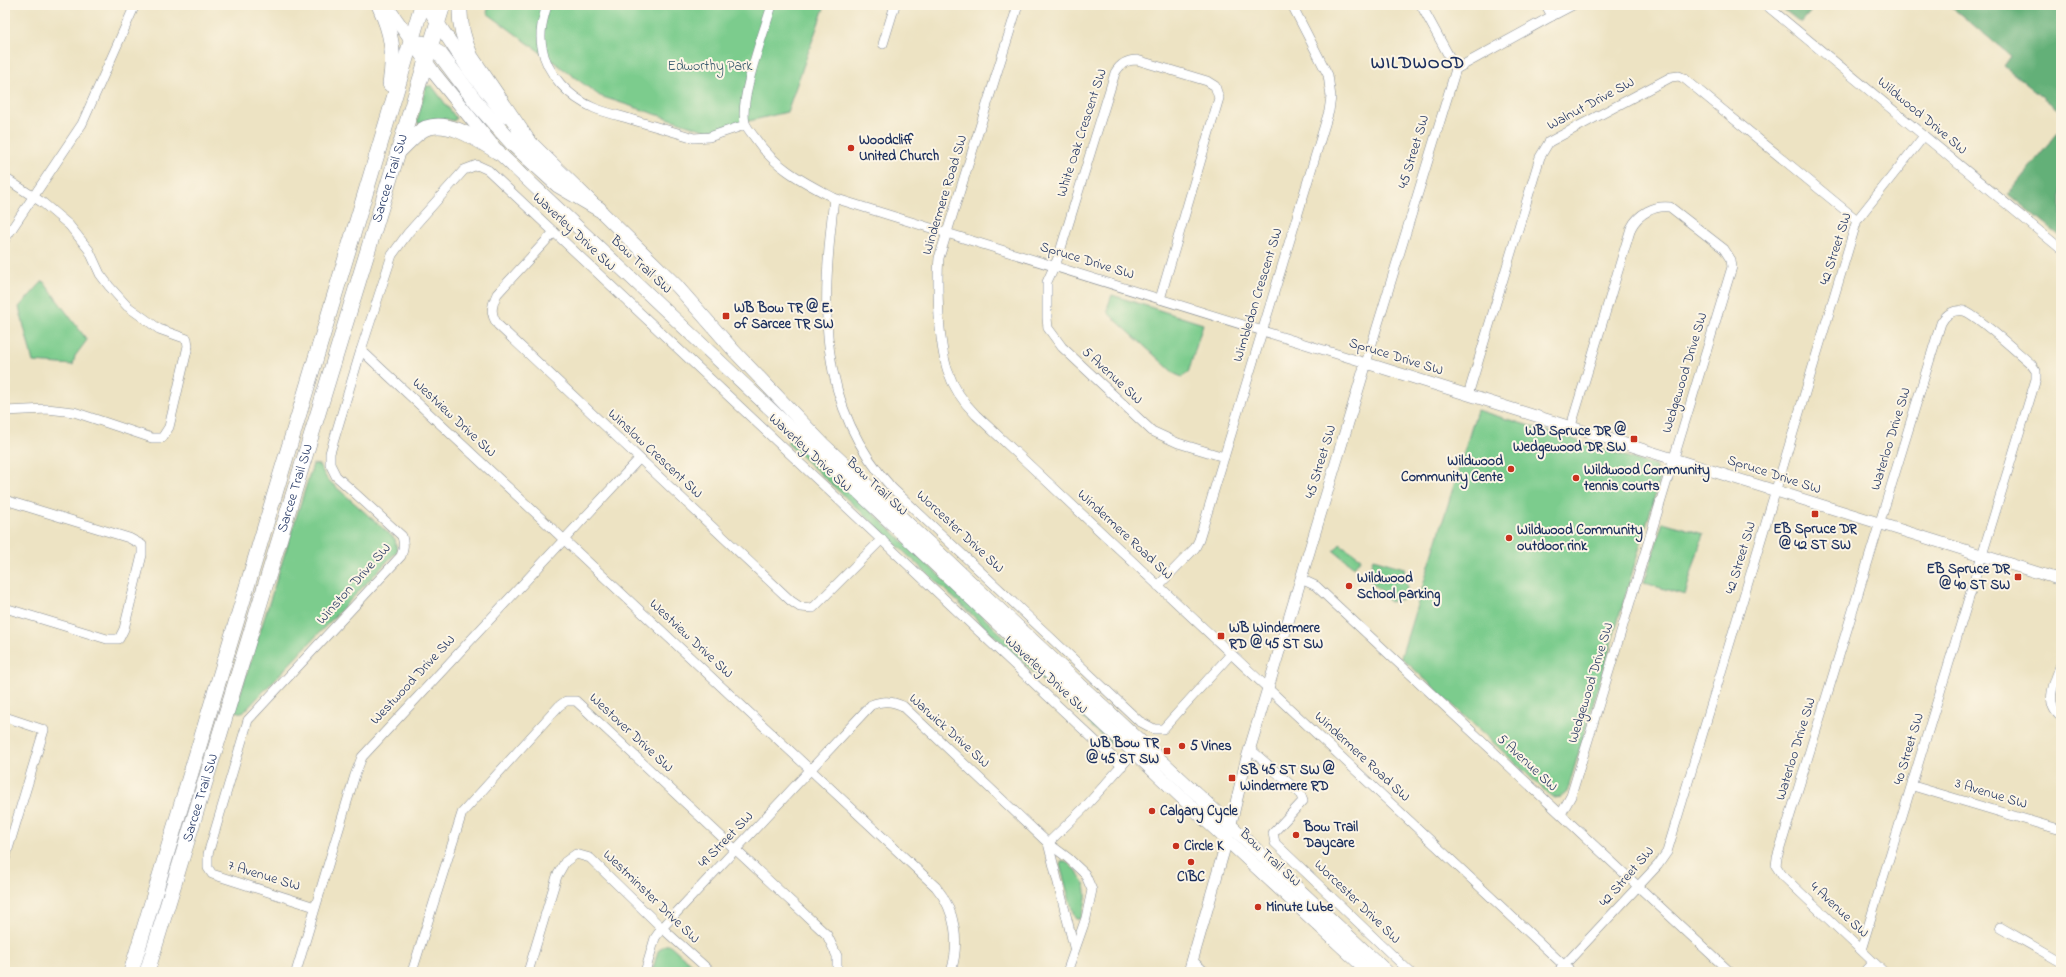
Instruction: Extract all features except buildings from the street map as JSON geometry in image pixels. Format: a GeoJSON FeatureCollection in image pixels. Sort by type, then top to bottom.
{"type":"FeatureCollection","features":[{"type":"Feature","properties":{"kind":"highway"},"geometry":{"type":"LineString","coordinates":[[379,5],[388,26],[393,52],[385,112],[386,121]]}},
{"type":"Feature","properties":{"kind":"highway"},"geometry":{"type":"LineString","coordinates":[[408,5],[420,12],[425,24],[431,26],[437,24]]}},
{"type":"Feature","properties":{"kind":"highway","name":"Sarcee Trail SW"},"geometry":{"type":"LineString","coordinates":[[147,972],[443,5]]}},
{"type":"Feature","properties":{"kind":"highway"},"geometry":{"type":"LineString","coordinates":[[460,5],[460,20],[465,44],[471,57],[526,138]]}},
{"type":"Feature","properties":{"kind":"highway","name":"Sarcee Trail SW"},"geometry":{"type":"LineString","coordinates":[[131,972],[420,12]]}},
{"type":"Feature","properties":{"kind":"highway"},"geometry":{"type":"LineString","coordinates":[[411,41],[424,44],[428,54],[440,54],[479,106],[513,144],[558,185],[599,209]]}},
{"type":"Feature","properties":{"kind":"highway"},"geometry":{"type":"LineString","coordinates":[[398,153],[426,128],[441,126],[467,134],[498,152]]}},
{"type":"Feature","properties":{"kind":"main road"},"geometry":{"type":"LineString","coordinates":[[386,5],[411,41]]}},
{"type":"Feature","properties":{"kind":"main road","name":"Bow Trail SW"},"geometry":{"type":"LineString","coordinates":[[426,5],[437,24],[491,101],[526,138],[677,286],[735,352],[845,464],[1387,972]]}},
{"type":"Feature","properties":{"kind":"main road","name":"Bow Trail SW"},"geometry":{"type":"LineString","coordinates":[[428,54],[498,152],[1227,840],[1369,972]]}},
{"type":"Feature","properties":{"kind":"main road"},"geometry":{"type":"LineString","coordinates":[[720,361],[731,361],[735,352]]}},
{"type":"Feature","properties":{"kind":"street"},"geometry":{"type":"LineString","coordinates":[[5,239],[82,124],[135,5]]}},
{"type":"Feature","properties":{"kind":"street"},"geometry":{"type":"LineString","coordinates":[[547,5],[542,22],[542,48],[546,59],[559,81],[569,93],[593,108],[694,138],[709,138],[745,124],[745,98],[772,5]]}},
{"type":"Feature","properties":{"kind":"street"},"geometry":{"type":"LineString","coordinates":[[883,44],[895,5]]}},
{"type":"Feature","properties":{"kind":"street","name":"Windermere Road SW"},"geometry":{"type":"LineString","coordinates":[[1018,5],[939,258],[937,288],[942,355],[948,375],[958,393],[976,415],[1268,688],[1564,970]]}},
{"type":"Feature","properties":{"kind":"street","name":"Wimbledon Crescent SW"},"geometry":{"type":"LineString","coordinates":[[1158,586],[1195,548],[1199,540],[1261,330],[1329,111],[1331,97],[1328,75],[1292,5]]}},
{"type":"Feature","properties":{"kind":"street"},"geometry":{"type":"LineString","coordinates":[[1421,5],[1456,69],[1573,5]]}},
{"type":"Feature","properties":{"kind":"street"},"geometry":{"type":"LineString","coordinates":[[1546,5],[1552,16]]}},
{"type":"Feature","properties":{"kind":"street","name":"Wildwood Drive SW"},"geometry":{"type":"LineString","coordinates":[[1766,5],[2061,249]]}},
{"type":"Feature","properties":{"kind":"street","name":"White Oak Crescent SW"},"geometry":{"type":"LineString","coordinates":[[1054,266],[1114,73],[1119,66],[1126,62],[1137,60],[1207,81],[1215,86],[1218,105],[1160,299]]}},
{"type":"Feature","properties":{"kind":"street","name":"45 Street SW"},"geometry":{"type":"LineString","coordinates":[[1189,972],[1227,840],[1250,749],[1268,688],[1456,69]]}},
{"type":"Feature","properties":{"kind":"street","name":"Walnut Drive SW"},"geometry":{"type":"LineString","coordinates":[[1468,395],[1544,148],[1549,142],[1671,77],[1679,76],[1685,79],[1858,220]]}},
{"type":"Feature","properties":{"kind":"street","name":"Spruce Drive SW"},"geometry":{"type":"LineString","coordinates":[[745,124],[761,148],[780,166],[806,184],[834,198],[1571,426],[1776,492],[2061,580]]}},
{"type":"Feature","properties":{"kind":"street","name":"42 Street SW"},"geometry":{"type":"LineString","coordinates":[[1564,970],[1661,861],[1669,846],[1858,220],[1866,207],[1924,136]]}},
{"type":"Feature","properties":{"kind":"street","name":"Waverley Drive SW"},"geometry":{"type":"LineString","coordinates":[[476,164],[488,170],[1122,766]]}},
{"type":"Feature","properties":{"kind":"street","name":"Winston Drive SW"},"geometry":{"type":"LineString","coordinates":[[209,869],[207,861],[208,854],[248,720],[400,556],[403,550],[404,543],[402,536],[336,476],[330,464],[330,453],[392,255],[408,233],[464,170],[476,164]]}},
{"type":"Feature","properties":{"kind":"street"},"geometry":{"type":"LineString","coordinates":[[5,178],[61,217],[79,236],[89,250],[100,274],[116,295],[127,306],[159,329],[187,339],[188,346],[169,427],[162,438],[152,438],[74,412],[47,410],[5,411]]}},
{"type":"Feature","properties":{"kind":"street","name":"Worcester Drive SW"},"geometry":{"type":"LineString","coordinates":[[834,198],[826,287],[831,358],[836,388],[849,425],[874,468],[892,488],[1139,720],[1154,729],[1164,728],[1231,654]]}},
{"type":"Feature","properties":{"kind":"street","name":"Wedgewood Drive SW"},"geometry":{"type":"LineString","coordinates":[[1561,814],[1572,796],[1732,267],[1731,260],[1724,250],[1670,207],[1660,206],[1650,210],[1637,218],[1631,228],[1571,426]]}},
{"type":"Feature","properties":{"kind":"street","name":"Winslow Crescent SW"},"geometry":{"type":"LineString","coordinates":[[554,232],[497,294],[493,303],[492,317],[498,325],[639,459],[791,601],[800,607],[813,608],[819,604],[882,539]]}},
{"type":"Feature","properties":{"kind":"street","name":"5 Avenue SW"},"geometry":{"type":"LineString","coordinates":[[1054,266],[1047,282],[1047,318],[1048,328],[1062,347],[1152,431],[1178,443],[1224,457]]}},
{"type":"Feature","properties":{"kind":"street","name":"Waterloo Drive SW"},"geometry":{"type":"LineString","coordinates":[[1776,866],[1779,849],[1941,322],[1946,316],[1953,312],[1966,312],[2031,364],[2036,375],[1983,556]]}},
{"type":"Feature","properties":{"kind":"street","name":"Westview Drive SW"},"geometry":{"type":"LineString","coordinates":[[361,350],[941,892],[948,907],[957,940],[956,954],[951,972]]}},
{"type":"Feature","properties":{"kind":"street","name":"Westwood Drive SW"},"geometry":{"type":"LineString","coordinates":[[296,972],[314,907],[362,757],[639,459]]}},
{"type":"Feature","properties":{"kind":"street"},"geometry":{"type":"LineString","coordinates":[[5,500],[129,538],[142,545],[124,629],[119,639],[107,638],[5,608]]}},
{"type":"Feature","properties":{"kind":"street","name":"40 Street SW"},"geometry":{"type":"LineString","coordinates":[[1861,950],[1983,556]]}},
{"type":"Feature","properties":{"kind":"street","name":"5 Avenue SW"},"geometry":{"type":"LineString","coordinates":[[1301,579],[1316,586],[1730,972]]}},
{"type":"Feature","properties":{"kind":"street"},"geometry":{"type":"LineString","coordinates":[[2061,664],[2051,694],[2054,708],[2061,717]]}},
{"type":"Feature","properties":{"kind":"street","name":"Westover Drive SW"},"geometry":{"type":"LineString","coordinates":[[412,972],[462,813],[566,701],[576,701],[586,709],[827,935],[837,956],[838,972]]}},
{"type":"Feature","properties":{"kind":"street","name":"Warwick Drive SW"},"geometry":{"type":"LineString","coordinates":[[810,770],[871,705],[881,701],[893,701],[903,706],[1048,843],[1086,874],[1091,884],[1091,900],[1074,947],[1067,972]]}},
{"type":"Feature","properties":{"kind":"street"},"geometry":{"type":"LineString","coordinates":[[5,717],[44,730],[5,859]]}},
{"type":"Feature","properties":{"kind":"street","name":"Worcester Drive SW"},"geometry":{"type":"LineString","coordinates":[[1250,749],[1300,793],[1303,801],[1289,818],[1273,833],[1275,843],[1410,972]]}},
{"type":"Feature","properties":{"kind":"street"},"geometry":{"type":"LineString","coordinates":[[1048,843],[1134,752]]}},
{"type":"Feature","properties":{"kind":"street","name":"49 Street SW"},"geometry":{"type":"LineString","coordinates":[[645,972],[655,938],[662,928],[810,770]]}},
{"type":"Feature","properties":{"kind":"street","name":"3 Avenue SW"},"geometry":{"type":"LineString","coordinates":[[1913,786],[2061,830]]}},
{"type":"Feature","properties":{"kind":"street","name":"Warwick Drive SW"},"geometry":{"type":"LineString","coordinates":[[1048,843],[1074,947]]}},
{"type":"Feature","properties":{"kind":"street","name":"Westminster Drive SW"},"geometry":{"type":"LineString","coordinates":[[528,972],[557,876],[565,862],[576,854],[590,858],[710,972]]}},
{"type":"Feature","properties":{"kind":"street","name":"4 Avenue SW"},"geometry":{"type":"LineString","coordinates":[[1776,866],[1782,876],[1884,972]]}},
{"type":"Feature","properties":{"kind":"street","name":"7 Avenue SW"},"geometry":{"type":"LineString","coordinates":[[209,869],[212,874],[221,878],[314,907]]}},
{"type":"Feature","properties":{"kind":"street"},"geometry":{"type":"LineString","coordinates":[[2000,927],[2061,962]]}},
{"type":"Feature","properties":{"kind":"street"},"geometry":{"type":"LineString","coordinates":[[1193,960],[1205,972]]}},
{"type":"Feature","properties":{"kind":"street"},"geometry":{"type":"LineString","coordinates":[[1864,972],[1873,962]]}},
{"type":"Feature","properties":{"kind":"green space","name":"Edworthy Park"},"geometry":{"type":"Polygon","coordinates":[[[489,5],[825,5],[787,112],[707,131],[600,96],[487,13],[489,5]]]}},
{"type":"Feature","properties":{"kind":"green space"},"geometry":{"type":"Polygon","coordinates":[[[1778,5],[1816,5],[1801,23],[1778,5]]]}},
{"type":"Feature","properties":{"kind":"green space"},"geometry":{"type":"Polygon","coordinates":[[[1949,5],[2061,5],[2061,112],[2004,66],[2011,56],[1949,5]]]}},
{"type":"Feature","properties":{"kind":"green space"},"geometry":{"type":"Polygon","coordinates":[[[426,86],[432,86],[456,118],[454,121],[432,119],[420,124],[417,122],[426,86]]]}},
{"type":"Feature","properties":{"kind":"green space"},"geometry":{"type":"Polygon","coordinates":[[[2061,129],[2061,237],[2008,194],[2061,129]]]}},
{"type":"Feature","properties":{"kind":"green space"},"geometry":{"type":"Polygon","coordinates":[[[43,281],[87,340],[75,356],[73,365],[33,362],[19,307],[43,281]]]}},
{"type":"Feature","properties":{"kind":"green space"},"geometry":{"type":"Polygon","coordinates":[[[1112,295],[1203,324],[1188,373],[1182,377],[1175,374],[1108,313],[1108,306],[1112,295]]]}},
{"type":"Feature","properties":{"kind":"green space"},"geometry":{"type":"Polygon","coordinates":[[[1477,410],[1655,466],[1660,479],[1567,792],[1561,797],[1553,798],[1401,657],[1477,410]]]}},
{"type":"Feature","properties":{"kind":"green space"},"geometry":{"type":"Polygon","coordinates":[[[789,440],[803,447],[1050,680],[1071,704],[1112,743],[1115,748],[787,443],[789,440]]]}},
{"type":"Feature","properties":{"kind":"green space"},"geometry":{"type":"Polygon","coordinates":[[[313,464],[319,465],[327,479],[395,539],[397,551],[243,713],[235,711],[313,464]]]}},
{"type":"Feature","properties":{"kind":"green space"},"geometry":{"type":"Polygon","coordinates":[[[1663,522],[1703,534],[1685,595],[1644,583],[1663,522]]]}},
{"type":"Feature","properties":{"kind":"green space"},"geometry":{"type":"Polygon","coordinates":[[[1340,544],[1361,558],[1354,567],[1334,551],[1340,544]]]}},
{"type":"Feature","properties":{"kind":"green space"},"geometry":{"type":"Polygon","coordinates":[[[1373,559],[1404,568],[1407,589],[1402,599],[1390,602],[1384,597],[1385,594],[1367,578],[1373,559]]]}},
{"type":"Feature","properties":{"kind":"green space"},"geometry":{"type":"Polygon","coordinates":[[[1062,861],[1066,861],[1075,870],[1085,885],[1086,897],[1080,919],[1076,919],[1074,916],[1060,865],[1062,861]]]}},
{"type":"Feature","properties":{"kind":"green space"},"geometry":{"type":"Polygon","coordinates":[[[665,945],[670,945],[700,972],[652,972],[658,951],[665,945]]]}},
{"type":"Feature","properties":{"kind":"place","name":"Woodcliff United Church"},"geometry":{"type":"Point","coordinates":[851,148]}},
{"type":"Feature","properties":{"kind":"place","name":"WB Bow TR @ E. of Sarcee TR SW"},"geometry":{"type":"Point","coordinates":[726,316]}},
{"type":"Feature","properties":{"kind":"place","name":"WB Spruce DR @ Wedgewood DR SW"},"geometry":{"type":"Point","coordinates":[1634,439]}},
{"type":"Feature","properties":{"kind":"place","name":"Wildwood Community Cente"},"geometry":{"type":"Point","coordinates":[1511,469]}},
{"type":"Feature","properties":{"kind":"place","name":"Wildwood Community tennis courts"},"geometry":{"type":"Point","coordinates":[1576,478]}},
{"type":"Feature","properties":{"kind":"place","name":"EB Spruce DR @ 42 ST SW"},"geometry":{"type":"Point","coordinates":[1815,514]}},
{"type":"Feature","properties":{"kind":"place","name":"Wildwood Community outdoor rink"},"geometry":{"type":"Point","coordinates":[1509,538]}},
{"type":"Feature","properties":{"kind":"place","name":"EB Spruce DR @ 40 ST SW"},"geometry":{"type":"Point","coordinates":[2018,577]}},
{"type":"Feature","properties":{"kind":"place","name":"Wildwood School parking"},"geometry":{"type":"Point","coordinates":[1349,586]}},
{"type":"Feature","properties":{"kind":"place","name":"WB Windermere RD @ 45 ST SW"},"geometry":{"type":"Point","coordinates":[1221,636]}},
{"type":"Feature","properties":{"kind":"place","name":"5 Vines"},"geometry":{"type":"Point","coordinates":[1182,746]}},
{"type":"Feature","properties":{"kind":"place","name":"WB Bow TR @ 45 ST SW"},"geometry":{"type":"Point","coordinates":[1167,751]}},
{"type":"Feature","properties":{"kind":"place","name":"SB 45 ST SW @ Windermere RD"},"geometry":{"type":"Point","coordinates":[1232,778]}},
{"type":"Feature","properties":{"kind":"place","name":"Calgary Cycle"},"geometry":{"type":"Point","coordinates":[1152,811]}},
{"type":"Feature","properties":{"kind":"place","name":"Bow Trail Daycare"},"geometry":{"type":"Point","coordinates":[1296,835]}},
{"type":"Feature","properties":{"kind":"place","name":"Circle K"},"geometry":{"type":"Point","coordinates":[1176,846]}},
{"type":"Feature","properties":{"kind":"place","name":"CIBC"},"geometry":{"type":"Point","coordinates":[1191,862]}},
{"type":"Feature","properties":{"kind":"place","name":"Minute Lube"},"geometry":{"type":"Point","coordinates":[1258,907]}},
{"type":"Feature","properties":{"kind":"district","name":"WILDWOOD"},"geometry":{"type":"Point","coordinates":[1418,64]}}]}
